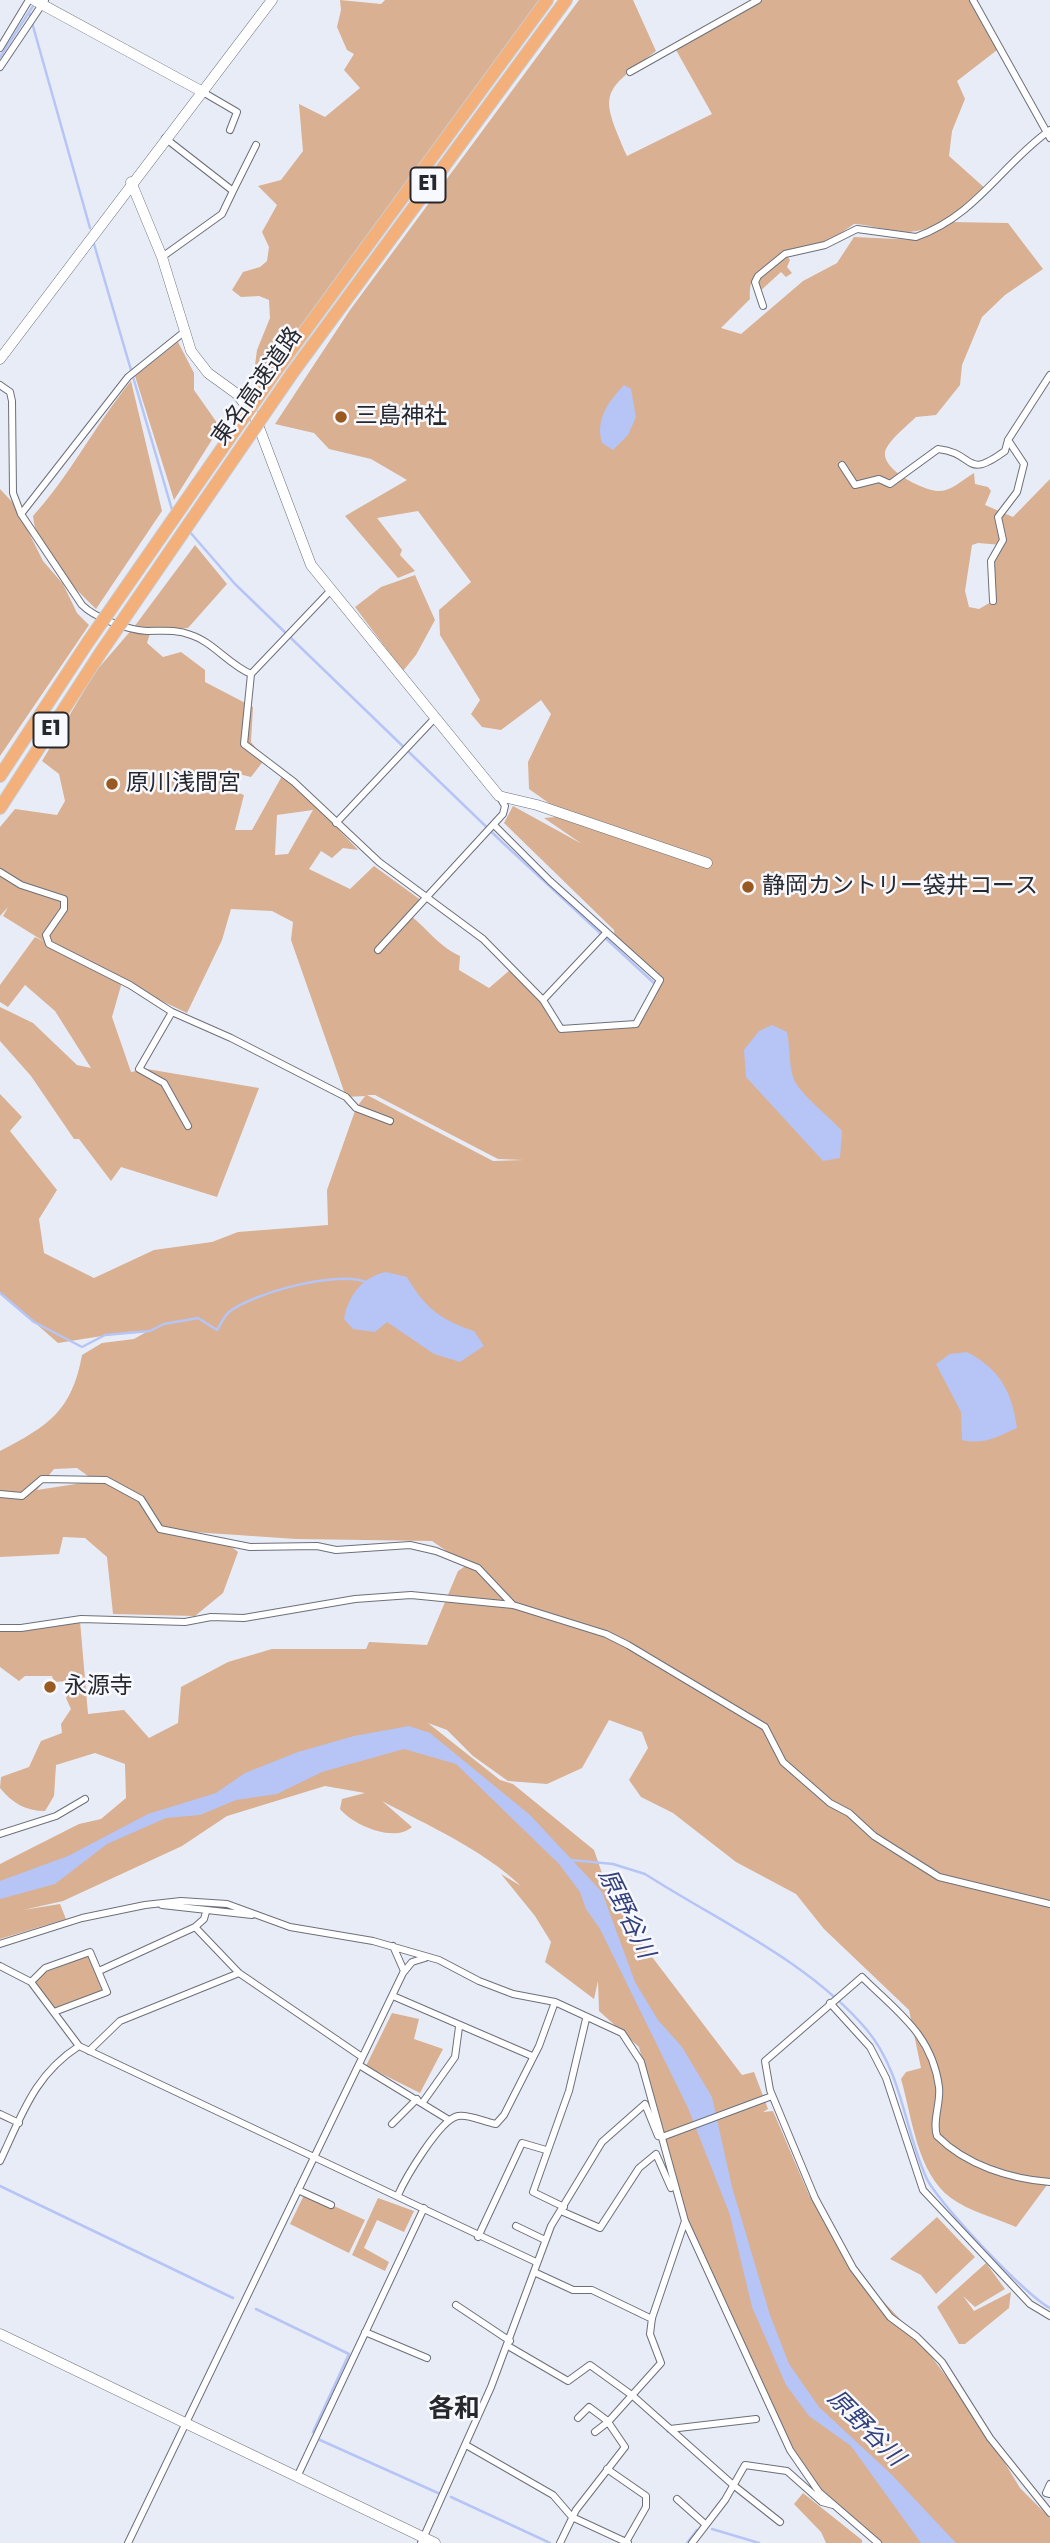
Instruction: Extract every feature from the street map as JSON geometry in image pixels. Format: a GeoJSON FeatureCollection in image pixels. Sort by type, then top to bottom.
{"type":"FeatureCollection","features":[{"type":"Feature","properties":{"kind":"highway","name":"東名高速道路"},"geometry":{"type":"LineString","coordinates":[[0,776],[88,642],[280,365],[547,0]]}},
{"type":"Feature","properties":{"kind":"highway","name":"東名高速道路"},"geometry":{"type":"LineString","coordinates":[[0,808],[101,652],[293,372],[566,0]]}},
{"type":"Feature","properties":{"kind":"street"},"geometry":{"type":"LineString","coordinates":[[0,359],[271,0]]}},
{"type":"Feature","properties":{"kind":"street"},"geometry":{"type":"LineString","coordinates":[[630,72],[758,0]]}},
{"type":"Feature","properties":{"kind":"street"},"geometry":{"type":"LineString","coordinates":[[763,306],[755,282],[758,276],[785,254],[825,245],[857,229],[916,237],[924,234],[967,210],[1049,133],[973,0]]}},
{"type":"Feature","properties":{"kind":"street"},"geometry":{"type":"LineString","coordinates":[[38,1],[237,112],[230,130]]}},
{"type":"Feature","properties":{"kind":"street"},"geometry":{"type":"LineString","coordinates":[[0,67],[34,15],[38,1]]}},
{"type":"Feature","properties":{"kind":"street"},"geometry":{"type":"LineString","coordinates":[[0,48],[38,1]]}},
{"type":"Feature","properties":{"kind":"street"},"geometry":{"type":"LineString","coordinates":[[165,138],[233,191]]}},
{"type":"Feature","properties":{"kind":"street"},"geometry":{"type":"LineString","coordinates":[[162,257],[222,214],[256,145]]}},
{"type":"Feature","properties":{"kind":"street"},"geometry":{"type":"LineString","coordinates":[[131,182],[162,257],[184,331],[200,365],[237,394],[255,417],[311,565],[505,806],[503,814],[378,950]]}},
{"type":"Feature","properties":{"kind":"street"},"geometry":{"type":"LineString","coordinates":[[21,514],[131,374],[184,331]]}},
{"type":"Feature","properties":{"kind":"street"},"geometry":{"type":"LineString","coordinates":[[842,465],[855,485],[880,479],[890,484],[932,451],[946,450],[977,466],[985,466],[1005,451],[1008,440],[1050,375]]}},
{"type":"Feature","properties":{"kind":"street"},"geometry":{"type":"LineString","coordinates":[[0,385],[9,392],[12,401],[11,482],[21,514],[90,614],[144,631],[178,631],[194,636],[237,668],[251,674]]}},
{"type":"Feature","properties":{"kind":"street"},"geometry":{"type":"LineString","coordinates":[[993,601],[991,561],[1003,540],[998,517],[1017,492],[1024,464],[1008,440]]}},
{"type":"Feature","properties":{"kind":"street"},"geometry":{"type":"LineString","coordinates":[[331,590],[251,674],[244,744],[294,782],[424,898],[483,939],[542,1000],[561,1029],[636,1024],[660,980],[604,935],[490,827]]}},
{"type":"Feature","properties":{"kind":"street"},"geometry":{"type":"LineString","coordinates":[[336,822],[434,719]]}},
{"type":"Feature","properties":{"kind":"street"},"geometry":{"type":"LineString","coordinates":[[499,796],[537,805],[707,863]]}},
{"type":"Feature","properties":{"kind":"street"},"geometry":{"type":"LineString","coordinates":[[0,872],[21,885],[64,899],[64,909],[46,935],[50,944],[122,981],[172,1012],[252,1048],[346,1097],[356,1108],[390,1121]]}},
{"type":"Feature","properties":{"kind":"street"},"geometry":{"type":"LineString","coordinates":[[542,1000],[604,935]]}},
{"type":"Feature","properties":{"kind":"street"},"geometry":{"type":"LineString","coordinates":[[172,1012],[139,1069],[164,1083],[188,1126]]}},
{"type":"Feature","properties":{"kind":"street"},"geometry":{"type":"LineString","coordinates":[[0,1494],[22,1496],[43,1479],[106,1480],[141,1499],[160,1529],[250,1547],[317,1546],[336,1550],[410,1545],[478,1568],[513,1605]]}},
{"type":"Feature","properties":{"kind":"street"},"geometry":{"type":"LineString","coordinates":[[0,1628],[21,1628],[81,1619],[185,1622],[211,1617],[244,1618],[355,1599],[411,1595],[513,1605],[617,1639],[765,1727],[783,1762],[830,1803],[849,1813],[874,1836],[939,1877],[1050,1903]]}},
{"type":"Feature","properties":{"kind":"street"},"geometry":{"type":"LineString","coordinates":[[0,1834],[56,1816],[85,1799]]}},
{"type":"Feature","properties":{"kind":"street"},"geometry":{"type":"LineString","coordinates":[[0,1944],[82,1918],[153,1904],[204,1901],[227,1904],[290,1927],[393,1946],[425,1958],[439,1960],[479,1981],[513,1994],[555,2002],[586,2019],[622,2033],[641,2062],[666,2135],[676,2191],[685,2221],[790,2450],[802,2472],[878,2543]]}},
{"type":"Feature","properties":{"kind":"street"},"geometry":{"type":"LineString","coordinates":[[153,1904],[261,1916]]}},
{"type":"Feature","properties":{"kind":"street"},"geometry":{"type":"LineString","coordinates":[[99,1971],[195,1927],[206,1912]]}},
{"type":"Feature","properties":{"kind":"street"},"geometry":{"type":"LineString","coordinates":[[195,1927],[239,1973],[362,2057]]}},
{"type":"Feature","properties":{"kind":"street"},"geometry":{"type":"LineString","coordinates":[[393,1946],[404,1971]]}},
{"type":"Feature","properties":{"kind":"street"},"geometry":{"type":"LineString","coordinates":[[31,1982],[45,1968],[90,1952],[107,1992],[54,2012]]}},
{"type":"Feature","properties":{"kind":"street"},"geometry":{"type":"LineString","coordinates":[[128,2543],[404,1971],[412,1962],[425,1958]]}},
{"type":"Feature","properties":{"kind":"street"},"geometry":{"type":"LineString","coordinates":[[0,1966],[31,1982],[79,2046],[424,2208],[478,2237],[536,2262]]}},
{"type":"Feature","properties":{"kind":"street"},"geometry":{"type":"LineString","coordinates":[[89,2051],[120,2021],[239,1973]]}},
{"type":"Feature","properties":{"kind":"street"},"geometry":{"type":"LineString","coordinates":[[1050,2182],[1003,2173],[974,2162],[947,2146],[935,2132],[939,2090],[935,2064],[918,2031],[862,1977],[765,2061],[772,2096],[816,2198],[853,2268],[890,2317],[917,2337],[942,2362],[990,2438],[1050,2512]]}},
{"type":"Feature","properties":{"kind":"street"},"geometry":{"type":"LineString","coordinates":[[393,1996],[459,2027],[532,2056]]}},
{"type":"Feature","properties":{"kind":"street"},"geometry":{"type":"LineString","coordinates":[[398,2196],[416,2163],[449,2120],[459,2116],[496,2124],[504,2115],[555,2002]]}},
{"type":"Feature","properties":{"kind":"street"},"geometry":{"type":"LineString","coordinates":[[830,2003],[870,2047],[881,2068],[923,2190],[1030,2304],[1050,2316]]}},
{"type":"Feature","properties":{"kind":"street"},"geometry":{"type":"LineString","coordinates":[[586,2019],[569,2091],[533,2192],[600,2228],[639,2168],[656,2154],[676,2191]]}},
{"type":"Feature","properties":{"kind":"street"},"geometry":{"type":"LineString","coordinates":[[392,2124],[420,2100],[455,2057],[459,2027]]}},
{"type":"Feature","properties":{"kind":"street"},"geometry":{"type":"LineString","coordinates":[[0,2161],[40,2079],[79,2046]]}},
{"type":"Feature","properties":{"kind":"street"},"geometry":{"type":"LineString","coordinates":[[359,2065],[449,2120]]}},
{"type":"Feature","properties":{"kind":"street"},"geometry":{"type":"LineString","coordinates":[[422,2540],[509,2344],[545,2240],[602,2142],[645,2104],[658,2136],[772,2096]]}},
{"type":"Feature","properties":{"kind":"street"},"geometry":{"type":"LineString","coordinates":[[0,2114],[19,2123]]}},
{"type":"Feature","properties":{"kind":"street"},"geometry":{"type":"LineString","coordinates":[[478,2237],[522,2143],[546,2150]]}},
{"type":"Feature","properties":{"kind":"street"},"geometry":{"type":"LineString","coordinates":[[298,2190],[331,2204]]}},
{"type":"Feature","properties":{"kind":"street"},"geometry":{"type":"LineString","coordinates":[[298,2477],[424,2208]]}},
{"type":"Feature","properties":{"kind":"street"},"geometry":{"type":"LineString","coordinates":[[595,2431],[608,2422],[661,2363],[650,2334],[652,2319],[685,2221]]}},
{"type":"Feature","properties":{"kind":"street"},"geometry":{"type":"LineString","coordinates":[[516,2226],[545,2240]]}},
{"type":"Feature","properties":{"kind":"street"},"geometry":{"type":"LineString","coordinates":[[534,2272],[573,2290],[592,2290],[652,2319]]}},
{"type":"Feature","properties":{"kind":"street"},"geometry":{"type":"LineString","coordinates":[[456,2305],[509,2344],[568,2381],[590,2365],[633,2396],[732,2484],[780,2522]]}},
{"type":"Feature","properties":{"kind":"street"},"geometry":{"type":"LineString","coordinates":[[365,2332],[427,2358]]}},
{"type":"Feature","properties":{"kind":"street"},"geometry":{"type":"LineString","coordinates":[[0,2334],[298,2477],[422,2540],[435,2543]]}},
{"type":"Feature","properties":{"kind":"street"},"geometry":{"type":"LineString","coordinates":[[560,2543],[572,2517],[625,2446],[608,2422],[589,2406],[578,2418]]}},
{"type":"Feature","properties":{"kind":"street"},"geometry":{"type":"LineString","coordinates":[[670,2429],[756,2419]]}},
{"type":"Feature","properties":{"kind":"street"},"geometry":{"type":"LineString","coordinates":[[466,2445],[553,2495],[572,2517],[627,2542],[646,2507],[646,2496],[607,2469]]}},
{"type":"Feature","properties":{"kind":"street"},"geometry":{"type":"LineString","coordinates":[[692,2543],[725,2500],[745,2465],[787,2471],[822,2502],[835,2505]]}},
{"type":"Feature","properties":{"kind":"street"},"geometry":{"type":"LineString","coordinates":[[1050,2484],[1046,2493],[1050,2494]]}},
{"type":"Feature","properties":{"kind":"street"},"geometry":{"type":"LineString","coordinates":[[677,2498],[705,2524]]}},
{"type":"Feature","properties":{"kind":"shaded area"},"geometry":{"type":"Polygon","coordinates":[[[340,0],[381,4],[385,0],[543,0],[294,336],[253,380],[257,350],[270,318],[269,300],[259,296],[241,297],[232,290],[243,272],[260,267],[267,261],[269,247],[262,232],[277,205],[258,186],[281,180],[303,151],[299,104],[325,117],[360,88],[344,70],[354,54],[347,50],[337,27],[340,0]]]}},
{"type":"Feature","properties":{"kind":"shaded area"},"geometry":{"type":"Polygon","coordinates":[[[579,0],[633,0],[656,51],[624,76],[610,95],[612,118],[627,156],[712,114],[676,50],[763,0],[973,0],[1001,47],[957,81],[965,99],[952,131],[949,156],[987,190],[948,218],[927,228],[904,232],[854,224],[828,242],[787,256],[790,260],[787,267],[792,273],[786,277],[781,272],[758,293],[759,279],[765,268],[761,271],[752,281],[750,299],[721,328],[741,334],[803,281],[837,263],[854,237],[918,240],[950,222],[1008,223],[1043,269],[1005,295],[982,317],[962,365],[960,385],[936,415],[916,417],[900,432],[886,449],[885,456],[895,471],[904,478],[933,490],[949,489],[974,473],[975,484],[988,487],[991,491],[985,505],[1013,517],[1050,479],[1050,2181],[1016,2227],[958,2203],[930,2174],[917,2143],[901,2079],[906,2072],[921,2068],[909,2010],[824,1929],[796,1894],[736,1862],[673,1813],[641,1797],[629,1780],[648,1748],[642,1732],[609,1720],[582,1768],[547,1784],[508,1781],[473,1756],[447,1730],[428,1723],[500,1780],[513,1784],[594,1850],[604,1879],[633,1932],[742,2075],[754,2072],[768,2109],[763,2112],[773,2111],[809,2195],[862,2279],[917,2337],[982,2425],[1020,2488],[1050,2518],[1050,2543],[882,2543],[838,2508],[808,2478],[784,2440],[685,2221],[639,2047],[599,2011],[598,1981],[594,1999],[545,1962],[551,1942],[535,1916],[501,1874],[521,1886],[454,1839],[382,1801],[412,1827],[395,1833],[385,1833],[364,1826],[340,1809],[342,1799],[365,1793],[325,1786],[227,1816],[182,1846],[63,1901],[23,1910],[60,1904],[66,1919],[0,1939],[0,1864],[79,1824],[101,1819],[126,1798],[125,1764],[95,1753],[56,1765],[54,1796],[45,1811],[20,1805],[0,1788],[1,1777],[29,1767],[41,1741],[62,1733],[61,1724],[71,1709],[66,1698],[71,1689],[69,1681],[54,1682],[52,1676],[25,1676],[19,1681],[0,1667],[0,1630],[19,1632],[80,1621],[88,1714],[124,1710],[149,1738],[178,1723],[181,1687],[228,1662],[272,1649],[366,1649],[369,1642],[427,1645],[458,1571],[467,1565],[432,1541],[296,1539],[193,1532],[228,1544],[238,1552],[223,1593],[195,1616],[113,1614],[107,1557],[85,1538],[63,1537],[59,1554],[0,1557],[0,1451],[32,1433],[55,1415],[72,1390],[82,1355],[102,1343],[134,1339],[148,1331],[58,1343],[0,1292],[0,1094],[22,1117],[10,1131],[57,1190],[39,1219],[44,1253],[94,1278],[154,1250],[212,1242],[238,1232],[328,1225],[327,1190],[356,1108],[365,1096],[346,1097],[291,940],[293,922],[272,911],[231,909],[222,940],[187,1013],[122,982],[112,1017],[131,1072],[147,1069],[259,1088],[217,1197],[121,1167],[111,1181],[79,1139],[74,1139],[31,1076],[0,1041],[0,1007],[33,1023],[77,1065],[91,1068],[55,1011],[25,985],[8,1007],[0,1002],[0,985],[35,937],[45,942],[3,916],[8,907],[0,916],[0,827],[15,809],[57,815],[65,801],[59,774],[42,761],[96,671],[134,627],[195,545],[227,584],[188,628],[151,630],[147,643],[163,657],[181,652],[205,670],[205,682],[253,707],[251,742],[265,759],[251,777],[235,773],[229,789],[244,795],[235,830],[252,830],[282,776],[294,782],[358,850],[343,848],[332,858],[321,851],[309,869],[350,889],[374,866],[422,901],[411,916],[440,943],[460,956],[459,970],[489,988],[510,970],[543,1000],[561,1032],[636,1024],[660,980],[615,938],[614,930],[504,823],[513,806],[582,844],[544,818],[567,816],[529,789],[528,762],[551,714],[541,700],[501,730],[482,727],[471,714],[480,700],[440,635],[439,610],[471,582],[418,511],[377,518],[402,550],[400,555],[415,571],[398,578],[345,516],[407,480],[371,459],[329,449],[314,433],[275,424],[350,310],[579,0]],[[972,545],[965,591],[969,607],[979,609],[991,602],[993,558],[1002,545],[972,545]],[[313,810],[277,815],[275,855],[288,854],[313,810]],[[367,1095],[493,1161],[524,1160],[498,1159],[375,1095],[367,1095]],[[77,1468],[54,1469],[37,1490],[95,1481],[77,1468]]]}},
{"type":"Feature","properties":{"kind":"shaded area"},"geometry":{"type":"Polygon","coordinates":[[[178,342],[194,373],[194,390],[220,427],[174,500],[135,376],[178,342]]]}},
{"type":"Feature","properties":{"kind":"shaded area"},"geometry":{"type":"Polygon","coordinates":[[[131,381],[162,511],[96,609],[56,567],[41,542],[33,516],[131,381]]]}},
{"type":"Feature","properties":{"kind":"shaded area"},"geometry":{"type":"Polygon","coordinates":[[[0,489],[15,505],[43,561],[63,584],[77,613],[89,625],[0,756],[0,489]]]}},
{"type":"Feature","properties":{"kind":"shaded area"},"geometry":{"type":"Polygon","coordinates":[[[415,575],[435,620],[416,655],[403,671],[355,607],[381,587],[415,575]]]}},
{"type":"Feature","properties":{"kind":"shaded area"},"geometry":{"type":"Polygon","coordinates":[[[89,1954],[105,1990],[54,2009],[34,1981],[39,1975],[89,1954]]]}},
{"type":"Feature","properties":{"kind":"shaded area"},"geometry":{"type":"Polygon","coordinates":[[[392,2013],[419,2019],[414,2039],[443,2049],[420,2093],[366,2066],[392,2013]]]}},
{"type":"Feature","properties":{"kind":"shaded area"},"geometry":{"type":"Polygon","coordinates":[[[305,2193],[365,2220],[349,2253],[290,2224],[305,2193]]]}},
{"type":"Feature","properties":{"kind":"shaded area"},"geometry":{"type":"Polygon","coordinates":[[[378,2198],[414,2211],[404,2232],[377,2220],[364,2248],[389,2262],[385,2271],[352,2255],[378,2198]]]}},
{"type":"Feature","properties":{"kind":"shaded area"},"geometry":{"type":"Polygon","coordinates":[[[937,2217],[975,2257],[936,2294],[921,2275],[890,2259],[937,2217]]]}},
{"type":"Feature","properties":{"kind":"shaded area"},"geometry":{"type":"Polygon","coordinates":[[[986,2263],[1005,2289],[975,2307],[963,2296],[974,2311],[1011,2292],[1009,2308],[965,2344],[959,2344],[937,2307],[986,2263]]]}},
{"type":"Feature","properties":{"kind":"shaded area"},"geometry":{"type":"Polygon","coordinates":[[[803,2493],[862,2540],[862,2543],[826,2543],[821,2532],[794,2504],[803,2493]]]}},
{"type":"Feature","properties":{"kind":"water"},"geometry":{"type":"Polygon","coordinates":[[[624,385],[631,389],[636,417],[628,435],[613,450],[602,443],[600,426],[613,397],[624,385]]]}},
{"type":"Feature","properties":{"kind":"water"},"geometry":{"type":"Polygon","coordinates":[[[772,1025],[787,1032],[796,1083],[842,1131],[840,1158],[823,1161],[746,1077],[744,1050],[759,1031],[772,1025]]]}},
{"type":"Feature","properties":{"kind":"water"},"geometry":{"type":"Polygon","coordinates":[[[386,1272],[407,1277],[427,1305],[452,1323],[474,1331],[484,1346],[460,1362],[434,1354],[387,1322],[375,1332],[353,1329],[344,1319],[353,1295],[370,1278],[386,1272]]]}},
{"type":"Feature","properties":{"kind":"water"},"geometry":{"type":"Polygon","coordinates":[[[967,1352],[988,1366],[1002,1383],[1012,1403],[1017,1428],[984,1441],[962,1440],[961,1412],[936,1364],[950,1354],[967,1352]]]}},
{"type":"Feature","properties":{"kind":"water"},"geometry":{"type":"Polygon","coordinates":[[[409,1726],[430,1733],[530,1815],[602,1892],[635,1982],[658,2020],[682,2047],[712,2097],[732,2187],[770,2315],[789,2364],[819,2407],[892,2475],[956,2543],[921,2543],[851,2446],[809,2416],[786,2385],[752,2307],[730,2215],[688,2108],[600,1929],[586,1909],[580,1892],[559,1864],[456,1764],[404,1749],[322,1772],[277,1794],[236,1800],[200,1815],[166,1818],[107,1844],[55,1884],[0,1899],[0,1881],[68,1856],[148,1814],[216,1793],[245,1773],[298,1752],[354,1736],[409,1726]]]}},
{"type":"Feature","properties":{"kind":"waterway"},"geometry":{"type":"LineString","coordinates":[[0,57],[35,3]]}},
{"type":"Feature","properties":{"kind":"waterway"},"geometry":{"type":"LineString","coordinates":[[29,12],[90,228]]}},
{"type":"Feature","properties":{"kind":"waterway"},"geometry":{"type":"LineString","coordinates":[[94,244],[173,513]]}},
{"type":"Feature","properties":{"kind":"waterway"},"geometry":{"type":"LineString","coordinates":[[189,531],[235,584],[502,842],[655,984]]}},
{"type":"Feature","properties":{"kind":"waterway"},"geometry":{"type":"LineString","coordinates":[[0,1293],[34,1322],[82,1347],[105,1335],[150,1331],[164,1324],[198,1318],[217,1330],[227,1314],[241,1305],[257,1297],[297,1285],[338,1279],[355,1279],[368,1283]]}},
{"type":"Feature","properties":{"kind":"waterway","name":"原野谷川"},"geometry":{"type":"LineString","coordinates":[[571,1860],[613,1864],[645,1874],[791,1963],[844,2005],[879,2046],[888,2064],[919,2158],[933,2189],[1003,2268],[1050,2308]]}},
{"type":"Feature","properties":{"kind":"waterway"},"geometry":{"type":"LineString","coordinates":[[0,2186],[233,2298]]}},
{"type":"Feature","properties":{"kind":"waterway"},"geometry":{"type":"LineString","coordinates":[[256,2309],[349,2354],[313,2432]]}},
{"type":"Feature","properties":{"kind":"waterway"},"geometry":{"type":"LineString","coordinates":[[320,2440],[438,2493]]}},
{"type":"Feature","properties":{"kind":"waterway"},"geometry":{"type":"LineString","coordinates":[[451,2497],[550,2543]]}},
{"type":"Feature","properties":{"kind":"waterway"},"geometry":{"type":"LineString","coordinates":[[712,2529],[759,2543]]}},
{"type":"Feature","properties":{"kind":"waterway"},"geometry":{"type":"LineString","coordinates":[[687,2543],[697,2530]]}},
{"type":"Feature","properties":{"kind":"place","name":"三島神社"},"geometry":{"type":"Point","coordinates":[341,417]}},
{"type":"Feature","properties":{"kind":"place","name":"原川浅間宮"},"geometry":{"type":"Point","coordinates":[112,784]}},
{"type":"Feature","properties":{"kind":"place","name":"静岡カントリー袋井コース"},"geometry":{"type":"Point","coordinates":[748,887]}},
{"type":"Feature","properties":{"kind":"place","name":"永源寺"},"geometry":{"type":"Point","coordinates":[50,1687]}},
{"type":"Feature","properties":{"kind":"district","name":"各和"},"geometry":{"type":"Point","coordinates":[454,2410]}}]}
